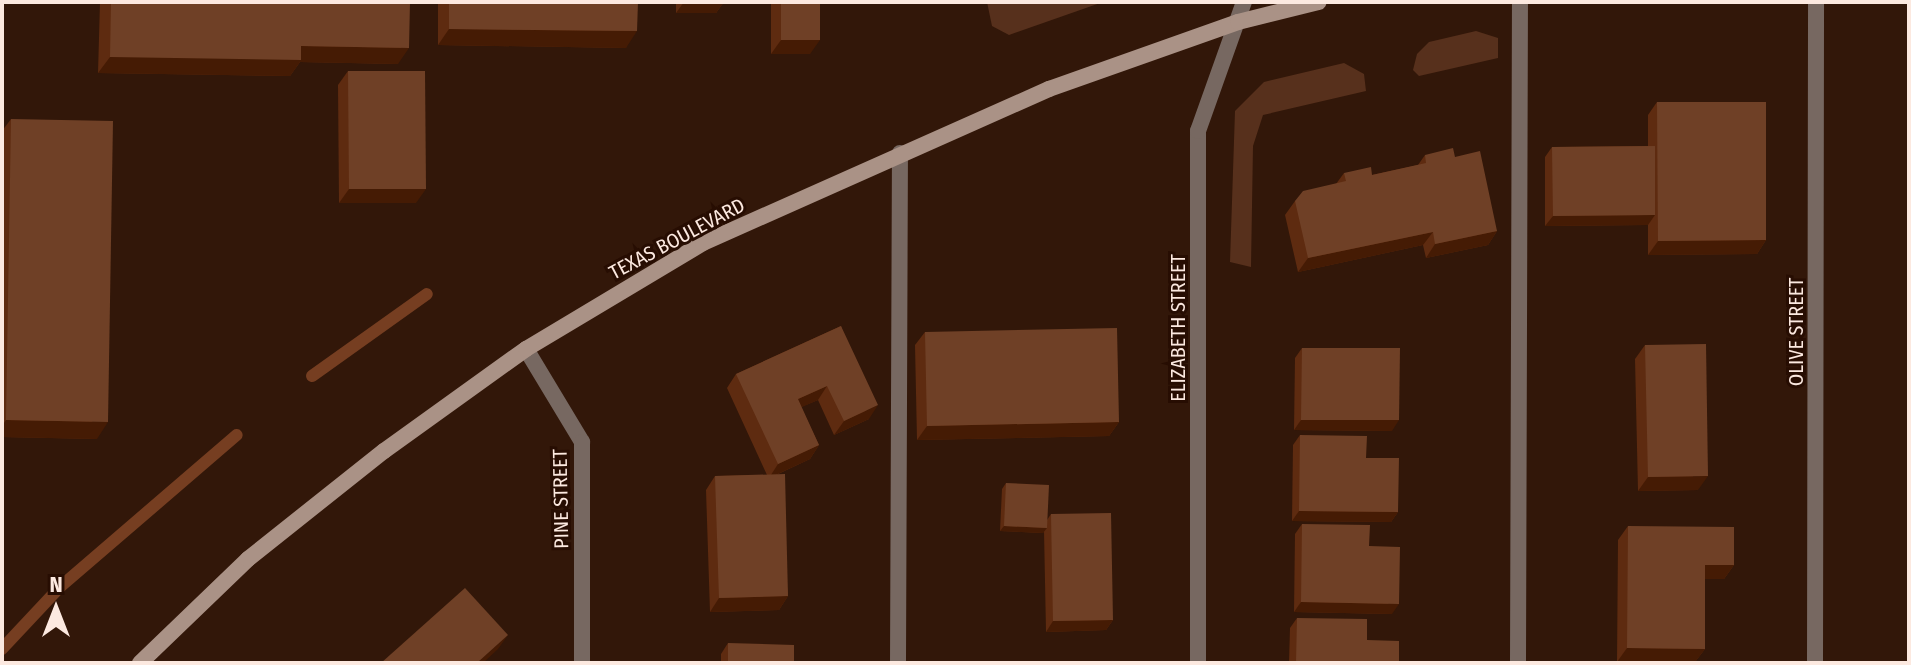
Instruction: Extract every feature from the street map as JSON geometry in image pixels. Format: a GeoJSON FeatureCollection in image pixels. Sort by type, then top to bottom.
{"type":"FeatureCollection","features":[{"type":"Feature","properties":{"kind":"main road","name":"TEXAS BOULEVARD"},"geometry":{"type":"LineString","coordinates":[[140,663],[248,559],[384,451],[526,349],[703,243],[1049,89],[1238,22],[1319,2]]}},
{"type":"Feature","properties":{"kind":"street","name":"ELIZABETH STREET"},"geometry":{"type":"LineString","coordinates":[[1198,663],[1198,131],[1205,98],[1244,2]]}},
{"type":"Feature","properties":{"kind":"street"},"geometry":{"type":"LineString","coordinates":[[1518,663],[1520,2]]}},
{"type":"Feature","properties":{"kind":"street","name":"OLIVE STREET"},"geometry":{"type":"LineString","coordinates":[[1815,663],[1816,2]]}},
{"type":"Feature","properties":{"kind":"street"},"geometry":{"type":"LineString","coordinates":[[898,663],[900,153]]}},
{"type":"Feature","properties":{"kind":"street","name":"PINE STREET"},"geometry":{"type":"LineString","coordinates":[[526,349],[582,442],[582,663]]}},
{"type":"Feature","properties":{"kind":"shaded area"},"geometry":{"type":"Polygon","coordinates":[[[987,2],[1103,2],[1009,35],[992,26],[987,2]]]}},
{"type":"Feature","properties":{"kind":"shaded area"},"geometry":{"type":"Polygon","coordinates":[[[1476,31],[1498,38],[1498,58],[1419,76],[1413,70],[1417,54],[1429,42],[1476,31]]]}},
{"type":"Feature","properties":{"kind":"shaded area"},"geometry":{"type":"Polygon","coordinates":[[[1344,63],[1364,74],[1366,91],[1263,115],[1253,146],[1251,267],[1230,262],[1235,111],[1264,82],[1344,63]]]}},
{"type":"Feature","properties":{"kind":"building"},"geometry":{"type":"Polygon","coordinates":[[[111,2],[410,2],[409,48],[301,46],[301,60],[110,57],[111,2]]]}},
{"type":"Feature","properties":{"kind":"building"},"geometry":{"type":"Polygon","coordinates":[[[449,2],[638,2],[637,31],[449,29],[449,2]]]}},
{"type":"Feature","properties":{"kind":"building"},"geometry":{"type":"Polygon","coordinates":[[[781,2],[820,2],[820,40],[781,40],[781,2]]]}},
{"type":"Feature","properties":{"kind":"building"},"geometry":{"type":"Polygon","coordinates":[[[348,71],[425,71],[426,189],[349,189],[348,71]]]}},
{"type":"Feature","properties":{"kind":"building"},"geometry":{"type":"Polygon","coordinates":[[[1657,102],[1766,102],[1766,240],[1658,241],[1657,102]]]}},
{"type":"Feature","properties":{"kind":"building"},"geometry":{"type":"Polygon","coordinates":[[[11,119],[113,121],[108,422],[6,420],[11,119]]]}},
{"type":"Feature","properties":{"kind":"building"},"geometry":{"type":"Polygon","coordinates":[[[1655,146],[1655,215],[1553,216],[1552,147],[1655,146]]]}},
{"type":"Feature","properties":{"kind":"building"},"geometry":{"type":"Polygon","coordinates":[[[1453,148],[1455,157],[1480,151],[1497,231],[1435,244],[1433,232],[1308,258],[1295,201],[1303,191],[1346,181],[1344,173],[1371,167],[1372,175],[1426,163],[1425,155],[1453,148]]]}},
{"type":"Feature","properties":{"kind":"building"},"geometry":{"type":"Polygon","coordinates":[[[841,326],[878,405],[844,421],[827,386],[798,399],[819,445],[778,464],[736,374],[841,326]]]}},
{"type":"Feature","properties":{"kind":"building"},"geometry":{"type":"Polygon","coordinates":[[[1117,328],[1119,422],[927,426],[925,332],[1117,328]]]}},
{"type":"Feature","properties":{"kind":"building"},"geometry":{"type":"Polygon","coordinates":[[[1706,344],[1708,476],[1648,477],[1645,345],[1706,344]]]}},
{"type":"Feature","properties":{"kind":"building"},"geometry":{"type":"Polygon","coordinates":[[[1302,348],[1400,348],[1399,420],[1301,420],[1302,348]]]}},
{"type":"Feature","properties":{"kind":"building"},"geometry":{"type":"Polygon","coordinates":[[[1300,435],[1367,436],[1366,458],[1399,458],[1398,512],[1299,511],[1300,435]]]}},
{"type":"Feature","properties":{"kind":"building"},"geometry":{"type":"Polygon","coordinates":[[[785,474],[788,596],[719,598],[715,476],[785,474]]]}},
{"type":"Feature","properties":{"kind":"building"},"geometry":{"type":"Polygon","coordinates":[[[1006,483],[1049,485],[1047,528],[1004,526],[1006,483]]]}},
{"type":"Feature","properties":{"kind":"building"},"geometry":{"type":"Polygon","coordinates":[[[1111,513],[1113,620],[1053,621],[1051,514],[1111,513]]]}},
{"type":"Feature","properties":{"kind":"building"},"geometry":{"type":"Polygon","coordinates":[[[1302,524],[1370,525],[1369,546],[1400,547],[1399,604],[1301,602],[1302,524]]]}},
{"type":"Feature","properties":{"kind":"building"},"geometry":{"type":"Polygon","coordinates":[[[1628,526],[1734,527],[1734,565],[1705,565],[1705,649],[1627,648],[1628,526]]]}},
{"type":"Feature","properties":{"kind":"building"},"geometry":{"type":"Polygon","coordinates":[[[465,588],[508,635],[477,663],[381,663],[465,588]]]}},
{"type":"Feature","properties":{"kind":"building"},"geometry":{"type":"Polygon","coordinates":[[[1297,618],[1367,619],[1367,640],[1399,641],[1399,663],[1296,663],[1297,618]]]}},
{"type":"Feature","properties":{"kind":"building"},"geometry":{"type":"Polygon","coordinates":[[[728,643],[794,645],[794,663],[728,663],[728,643]]]}},
{"type":"Feature","properties":{"kind":"waterway"},"geometry":{"type":"LineString","coordinates":[[312,376],[427,294]]}},
{"type":"Feature","properties":{"kind":"waterway"},"geometry":{"type":"LineString","coordinates":[[2,649],[60,587],[237,435]]}}]}
